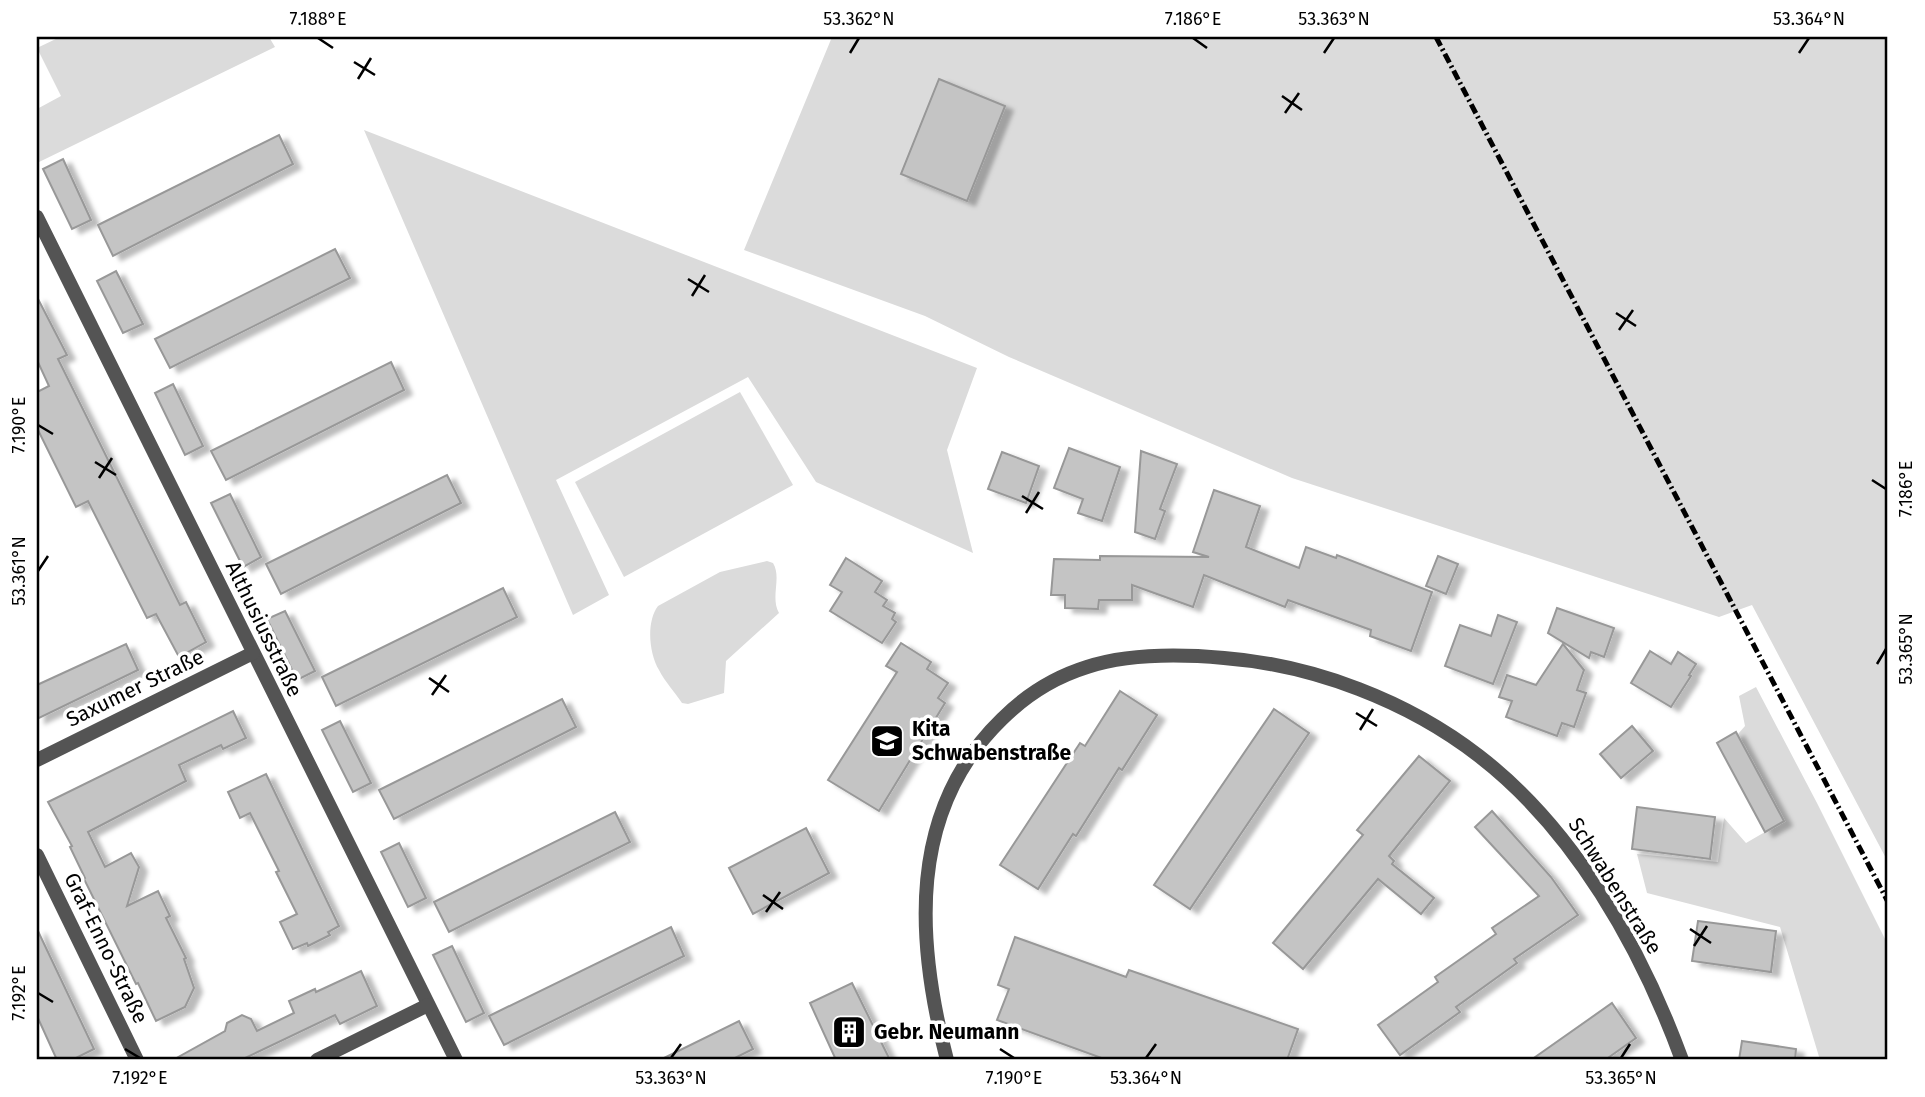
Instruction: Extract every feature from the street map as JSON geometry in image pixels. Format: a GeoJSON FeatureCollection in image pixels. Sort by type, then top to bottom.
{"type":"FeatureCollection","features":[{"type":"Feature","properties":{"kind":"street","name":"Althusiusstraße"},"geometry":{"type":"LineString","coordinates":[[37,216],[456,1060]]}},
{"type":"Feature","properties":{"kind":"street","name":"Saxumer Straße"},"geometry":{"type":"LineString","coordinates":[[37,760],[253,653]]}},
{"type":"Feature","properties":{"kind":"street","name":"Schwabenstraße"},"geometry":{"type":"LineString","coordinates":[[947,1060],[934,1000],[927,944],[928,871],[930,850],[939,817],[953,783],[964,765],[985,736],[1009,712],[1064,676],[1088,666],[1135,657],[1202,656],[1255,661],[1298,670],[1368,694],[1428,722],[1478,755],[1503,776],[1558,831],[1601,895],[1649,981],[1682,1060]]}},
{"type":"Feature","properties":{"kind":"street","name":"Graf-Enno-Straße"},"geometry":{"type":"LineString","coordinates":[[37,855],[137,1060]]}},
{"type":"Feature","properties":{"kind":"street"},"geometry":{"type":"LineString","coordinates":[[317,1060],[428,1005]]}},
{"type":"Feature","properties":{"kind":"shaded area"},"geometry":{"type":"Polygon","coordinates":[[[60,37],[269,37],[275,47],[37,163],[37,109],[61,96],[37,48],[60,37]]]}},
{"type":"Feature","properties":{"kind":"shaded area"},"geometry":{"type":"Polygon","coordinates":[[[832,37],[1888,37],[1888,862],[1752,605],[1719,617],[1292,478],[1009,357],[925,316],[744,250],[832,37]]]}},
{"type":"Feature","properties":{"kind":"shaded area"},"geometry":{"type":"Polygon","coordinates":[[[364,130],[977,368],[947,450],[973,553],[816,482],[748,377],[556,480],[609,595],[573,615],[364,130]]]}},
{"type":"Feature","properties":{"kind":"shaded area"},"geometry":{"type":"Polygon","coordinates":[[[740,392],[793,485],[624,577],[575,482],[740,392]]]}},
{"type":"Feature","properties":{"kind":"shaded area"},"geometry":{"type":"Polygon","coordinates":[[[767,561],[773,563],[775,569],[779,613],[726,661],[724,693],[688,704],[682,703],[661,674],[653,655],[650,629],[658,606],[720,572],[767,561]]]}},
{"type":"Feature","properties":{"kind":"shaded area"},"geometry":{"type":"Polygon","coordinates":[[[1756,687],[1888,945],[1888,1060],[1820,1060],[1780,927],[1647,893],[1637,854],[1718,862],[1724,818],[1746,843],[1784,821],[1738,734],[1745,726],[1739,696],[1756,687]]]}},
{"type":"Feature","properties":{"kind":"building"},"geometry":{"type":"Polygon","coordinates":[[[939,79],[1005,106],[967,201],[901,174],[939,79]]]}},
{"type":"Feature","properties":{"kind":"building"},"geometry":{"type":"Polygon","coordinates":[[[279,135],[293,164],[113,256],[98,225],[279,135]]]}},
{"type":"Feature","properties":{"kind":"building"},"geometry":{"type":"Polygon","coordinates":[[[63,159],[91,220],[72,229],[43,169],[63,159]]]}},
{"type":"Feature","properties":{"kind":"building"},"geometry":{"type":"Polygon","coordinates":[[[335,249],[350,278],[170,368],[155,339],[335,249]]]}},
{"type":"Feature","properties":{"kind":"building"},"geometry":{"type":"Polygon","coordinates":[[[116,271],[143,324],[123,333],[97,281],[116,271]]]}},
{"type":"Feature","properties":{"kind":"building"},"geometry":{"type":"Polygon","coordinates":[[[37,297],[67,355],[58,359],[180,605],[186,602],[206,642],[179,657],[156,614],[147,618],[88,501],[76,507],[37,428],[37,392],[49,386],[37,360],[37,297]]]}},
{"type":"Feature","properties":{"kind":"building"},"geometry":{"type":"Polygon","coordinates":[[[391,362],[404,390],[226,480],[211,451],[391,362]]]}},
{"type":"Feature","properties":{"kind":"building"},"geometry":{"type":"Polygon","coordinates":[[[173,384],[203,446],[185,455],[155,393],[173,384]]]}},
{"type":"Feature","properties":{"kind":"building"},"geometry":{"type":"Polygon","coordinates":[[[1069,448],[1120,467],[1102,521],[1078,513],[1083,499],[1054,488],[1069,448]]]}},
{"type":"Feature","properties":{"kind":"building"},"geometry":{"type":"Polygon","coordinates":[[[1141,451],[1177,464],[1160,509],[1165,511],[1155,539],[1135,532],[1141,451]]]}},
{"type":"Feature","properties":{"kind":"building"},"geometry":{"type":"Polygon","coordinates":[[[1002,452],[1039,466],[1026,503],[988,489],[1002,452]]]}},
{"type":"Feature","properties":{"kind":"building"},"geometry":{"type":"Polygon","coordinates":[[[447,475],[461,503],[281,594],[266,564],[447,475]]]}},
{"type":"Feature","properties":{"kind":"building"},"geometry":{"type":"Polygon","coordinates":[[[1214,490],[1260,506],[1246,547],[1299,568],[1306,547],[1336,558],[1337,555],[1432,592],[1411,651],[1370,636],[1371,630],[1288,600],[1285,607],[1204,575],[1193,607],[1132,585],[1132,600],[1099,600],[1098,609],[1065,608],[1065,595],[1051,595],[1054,559],[1100,560],[1100,556],[1209,557],[1193,552],[1214,490]]]}},
{"type":"Feature","properties":{"kind":"building"},"geometry":{"type":"Polygon","coordinates":[[[230,494],[261,557],[243,567],[211,503],[230,494]]]}},
{"type":"Feature","properties":{"kind":"building"},"geometry":{"type":"Polygon","coordinates":[[[1438,556],[1458,564],[1446,594],[1426,586],[1438,556]]]}},
{"type":"Feature","properties":{"kind":"building"},"geometry":{"type":"Polygon","coordinates":[[[846,558],[882,581],[875,592],[887,600],[883,606],[895,613],[892,619],[896,622],[882,643],[830,611],[842,592],[830,585],[846,558]]]}},
{"type":"Feature","properties":{"kind":"building"},"geometry":{"type":"Polygon","coordinates":[[[503,588],[517,617],[336,706],[322,677],[503,588]]]}},
{"type":"Feature","properties":{"kind":"building"},"geometry":{"type":"Polygon","coordinates":[[[1557,608],[1614,628],[1604,657],[1591,652],[1589,658],[1548,633],[1557,608]]]}},
{"type":"Feature","properties":{"kind":"building"},"geometry":{"type":"Polygon","coordinates":[[[285,611],[315,671],[297,680],[267,619],[285,611]]]}},
{"type":"Feature","properties":{"kind":"building"},"geometry":{"type":"Polygon","coordinates":[[[1498,615],[1517,622],[1493,684],[1445,666],[1460,625],[1491,636],[1498,615]]]}},
{"type":"Feature","properties":{"kind":"building","name":"Kita Schwabenstraße"},"geometry":{"type":"Polygon","coordinates":[[[901,643],[931,662],[927,669],[948,683],[938,698],[945,703],[879,811],[828,780],[897,672],[886,666],[901,643]]]}},
{"type":"Feature","properties":{"kind":"building"},"geometry":{"type":"Polygon","coordinates":[[[126,644],[138,670],[37,719],[37,685],[126,644]]]}},
{"type":"Feature","properties":{"kind":"building"},"geometry":{"type":"Polygon","coordinates":[[[1563,644],[1584,670],[1577,690],[1586,693],[1574,727],[1562,723],[1557,736],[1506,717],[1512,701],[1499,697],[1507,675],[1536,685],[1563,644]]]}},
{"type":"Feature","properties":{"kind":"building"},"geometry":{"type":"Polygon","coordinates":[[[1650,651],[1671,664],[1678,652],[1696,664],[1671,707],[1631,683],[1650,651]]]}},
{"type":"Feature","properties":{"kind":"building"},"geometry":{"type":"Polygon","coordinates":[[[1120,691],[1157,715],[1076,836],[1073,834],[1038,889],[1000,865],[1080,743],[1085,746],[1120,691]]]}},
{"type":"Feature","properties":{"kind":"building"},"geometry":{"type":"Polygon","coordinates":[[[562,699],[576,727],[394,819],[379,790],[562,699]]]}},
{"type":"Feature","properties":{"kind":"building"},"geometry":{"type":"Polygon","coordinates":[[[1274,709],[1309,733],[1190,909],[1154,885],[1274,709]]]}},
{"type":"Feature","properties":{"kind":"building"},"geometry":{"type":"Polygon","coordinates":[[[233,711],[246,738],[223,749],[221,745],[179,765],[186,781],[88,832],[105,867],[131,853],[139,867],[127,906],[158,891],[170,916],[166,918],[186,958],[184,959],[194,988],[185,1007],[156,1021],[48,802],[233,711]]]}},
{"type":"Feature","properties":{"kind":"building"},"geometry":{"type":"Polygon","coordinates":[[[340,721],[371,783],[353,792],[322,730],[340,721]]]}},
{"type":"Feature","properties":{"kind":"building"},"geometry":{"type":"Polygon","coordinates":[[[1632,726],[1653,751],[1621,778],[1600,754],[1632,726]]]}},
{"type":"Feature","properties":{"kind":"building"},"geometry":{"type":"Polygon","coordinates":[[[1736,732],[1784,821],[1765,832],[1717,743],[1736,732]]]}},
{"type":"Feature","properties":{"kind":"building"},"geometry":{"type":"Polygon","coordinates":[[[1419,756],[1450,781],[1389,856],[1394,861],[1392,864],[1434,898],[1421,914],[1378,879],[1303,969],[1273,943],[1363,835],[1357,830],[1419,756]]]}},
{"type":"Feature","properties":{"kind":"building"},"geometry":{"type":"Polygon","coordinates":[[[266,774],[339,926],[328,932],[330,935],[308,946],[307,943],[293,949],[280,922],[297,914],[250,813],[240,818],[228,792],[266,774]]]}},
{"type":"Feature","properties":{"kind":"building"},"geometry":{"type":"Polygon","coordinates":[[[1637,807],[1715,817],[1710,859],[1632,849],[1637,807]]]}},
{"type":"Feature","properties":{"kind":"building"},"geometry":{"type":"Polygon","coordinates":[[[1492,811],[1551,877],[1578,915],[1514,959],[1517,963],[1456,1007],[1460,1012],[1400,1055],[1378,1025],[1438,982],[1435,977],[1496,934],[1492,928],[1539,896],[1475,827],[1492,811]]]}},
{"type":"Feature","properties":{"kind":"building"},"geometry":{"type":"Polygon","coordinates":[[[615,812],[630,842],[449,932],[434,902],[615,812]]]}},
{"type":"Feature","properties":{"kind":"building"},"geometry":{"type":"Polygon","coordinates":[[[806,828],[829,873],[753,914],[729,868],[806,828]]]}},
{"type":"Feature","properties":{"kind":"building"},"geometry":{"type":"Polygon","coordinates":[[[399,843],[426,898],[408,907],[381,852],[399,843]]]}},
{"type":"Feature","properties":{"kind":"building"},"geometry":{"type":"Polygon","coordinates":[[[1698,921],[1776,931],[1771,972],[1692,961],[1698,921]]]}},
{"type":"Feature","properties":{"kind":"building"},"geometry":{"type":"Polygon","coordinates":[[[671,927],[684,956],[504,1045],[489,1016],[671,927]]]}},
{"type":"Feature","properties":{"kind":"building"},"geometry":{"type":"Polygon","coordinates":[[[37,929],[94,1049],[72,1060],[57,1060],[37,1016],[37,929]]]}},
{"type":"Feature","properties":{"kind":"building"},"geometry":{"type":"Polygon","coordinates":[[[1015,937],[1126,977],[1129,970],[1298,1029],[1287,1060],[1107,1060],[997,1020],[1009,989],[998,985],[1015,937]]]}},
{"type":"Feature","properties":{"kind":"building"},"geometry":{"type":"Polygon","coordinates":[[[452,946],[484,1013],[466,1022],[433,955],[452,946]]]}},
{"type":"Feature","properties":{"kind":"building"},"geometry":{"type":"Polygon","coordinates":[[[361,971],[377,1006],[340,1024],[335,1015],[241,1060],[173,1060],[225,1031],[227,1023],[242,1015],[251,1019],[257,1031],[294,1013],[289,1001],[361,971]]]}},
{"type":"Feature","properties":{"kind":"building","name":"Gebr. Neumann"},"geometry":{"type":"Polygon","coordinates":[[[852,983],[890,1060],[836,1060],[810,1003],[852,983]]]}},
{"type":"Feature","properties":{"kind":"building"},"geometry":{"type":"Polygon","coordinates":[[[1612,1003],[1636,1038],[1605,1060],[1531,1060],[1612,1003]]]}},
{"type":"Feature","properties":{"kind":"building"},"geometry":{"type":"Polygon","coordinates":[[[739,1021],[753,1049],[731,1060],[660,1060],[739,1021]]]}},
{"type":"Feature","properties":{"kind":"building"},"geometry":{"type":"Polygon","coordinates":[[[1742,1041],[1796,1049],[1795,1060],[1739,1060],[1742,1041]]]}},
{"type":"Feature","properties":{"kind":"railway"},"geometry":{"type":"LineString","coordinates":[[1436,37],[1888,902]]}},
{"type":"Feature","properties":{"kind":"place","name":"Kita Schwabenstraße"},"geometry":{"type":"Point","coordinates":[887,741]}},
{"type":"Feature","properties":{"kind":"place","name":"Gebr. Neumann"},"geometry":{"type":"Point","coordinates":[849,1032]}}]}
